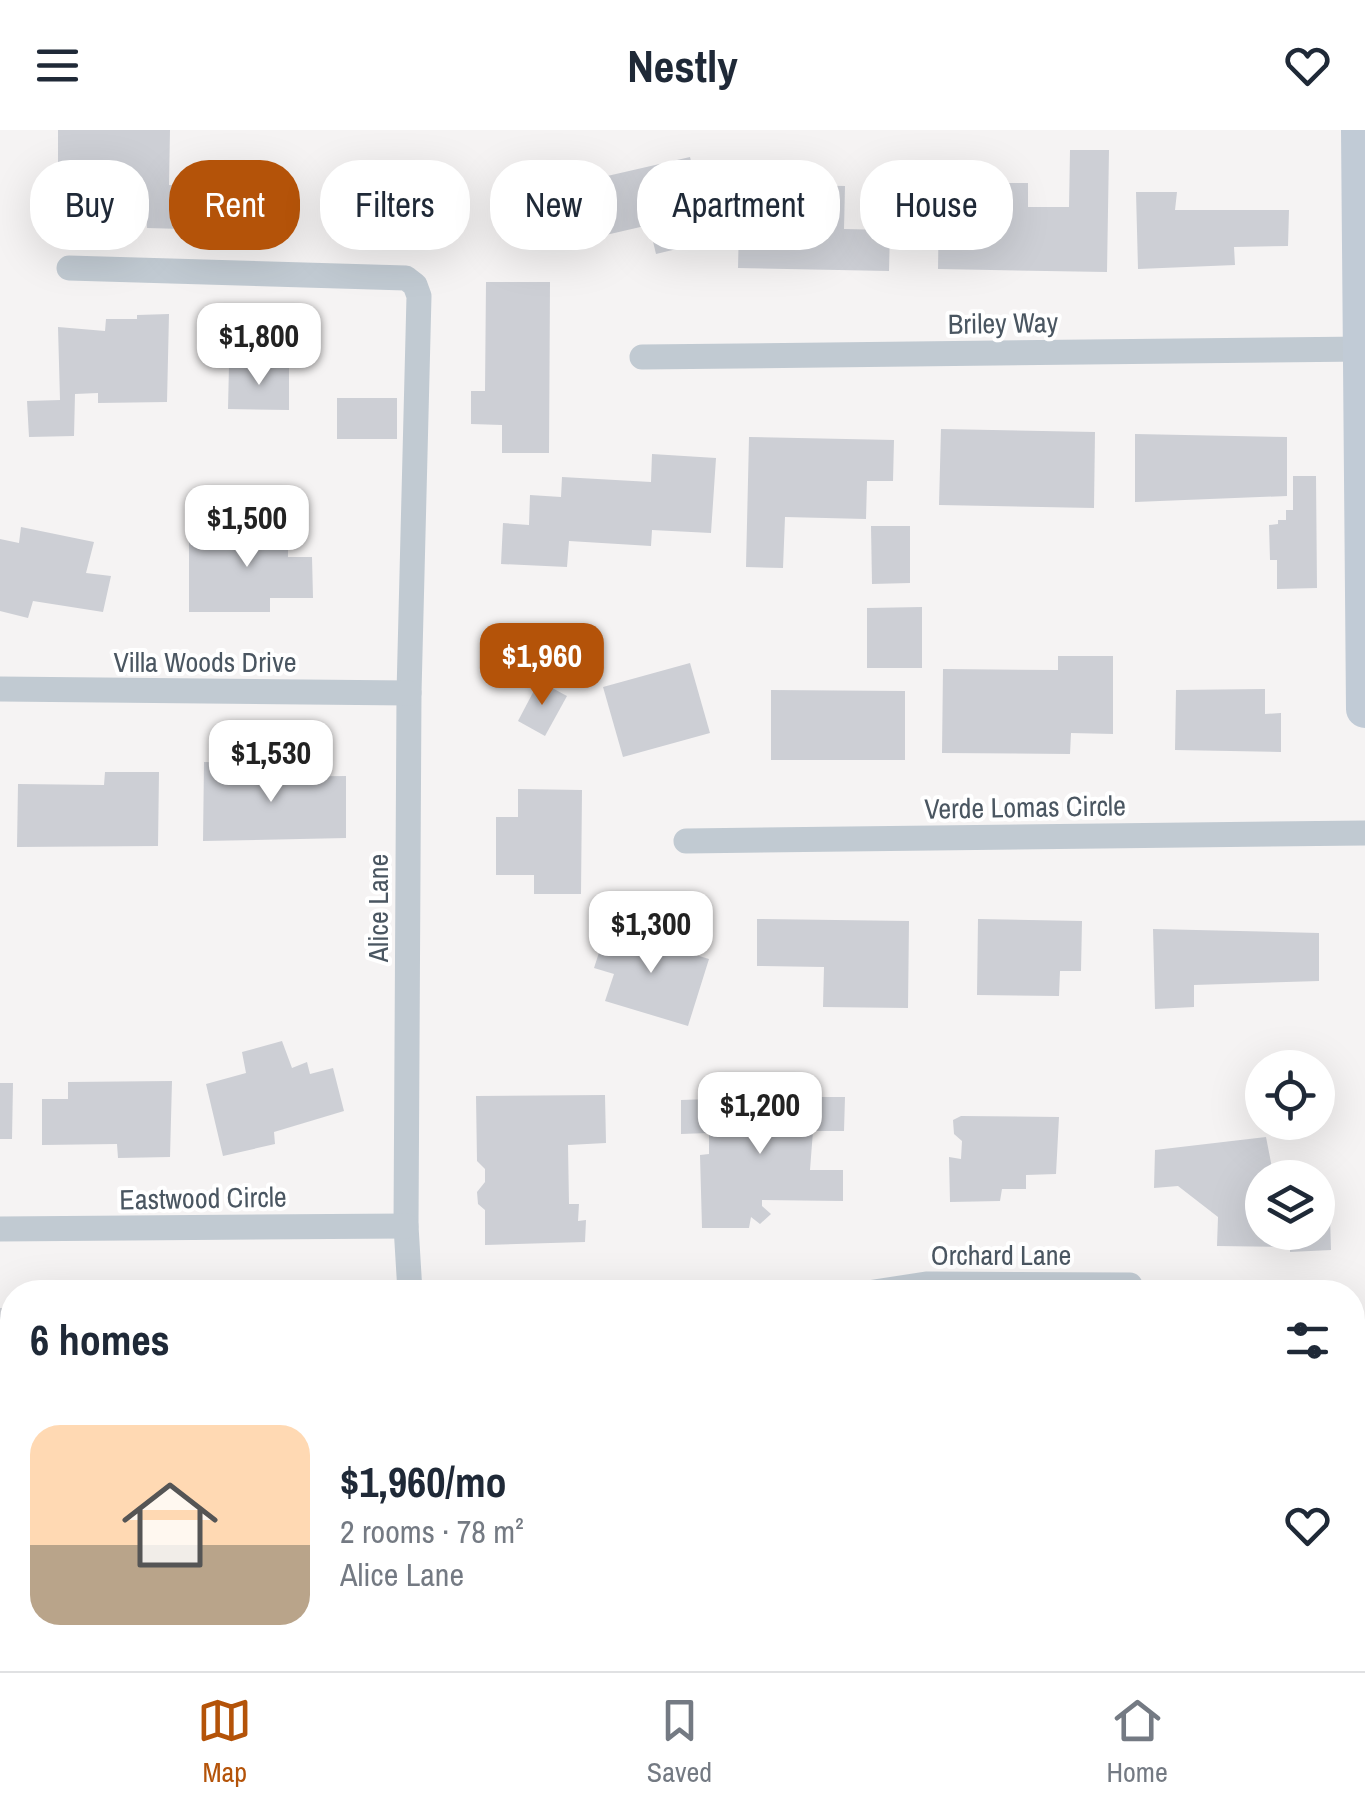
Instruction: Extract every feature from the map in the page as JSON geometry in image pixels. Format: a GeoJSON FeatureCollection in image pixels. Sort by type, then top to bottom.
{"type":"FeatureCollection","features":[{"type":"Feature","properties":{"kind":"street"},"geometry":{"type":"LineString","coordinates":[[1360,130],[1365,709]]}},
{"type":"Feature","properties":{"kind":"street","name":"Alice Lane"},"geometry":{"type":"LineString","coordinates":[[69,268],[406,278],[420,296],[410,693],[406,1226],[409,1280]]}},
{"type":"Feature","properties":{"kind":"street","name":"Briley Way"},"geometry":{"type":"LineString","coordinates":[[642,356],[1363,349]]}},
{"type":"Feature","properties":{"kind":"street","name":"Villa Woods Drive"},"geometry":{"type":"LineString","coordinates":[[0,689],[410,693]]}},
{"type":"Feature","properties":{"kind":"street","name":"Verde Lomas Circle"},"geometry":{"type":"LineString","coordinates":[[686,841],[1365,832]]}},
{"type":"Feature","properties":{"kind":"street","name":"Eastwood Circle"},"geometry":{"type":"LineString","coordinates":[[0,1230],[406,1226]]}},
{"type":"Feature","properties":{"kind":"building"},"geometry":{"type":"Polygon","coordinates":[[[58,130],[170,130],[169,229],[149,228],[149,160],[58,160],[58,130]]]}},
{"type":"Feature","properties":{"kind":"building"},"geometry":{"type":"Polygon","coordinates":[[[1070,150],[1109,150],[1107,272],[938,269],[938,250],[1013,250],[1013,183],[1028,183],[1028,207],[1069,207],[1070,150]]]}},
{"type":"Feature","properties":{"kind":"building"},"geometry":{"type":"Polygon","coordinates":[[[637,169],[637,228],[617,232],[617,174],[637,169]]]}},
{"type":"Feature","properties":{"kind":"building"},"geometry":{"type":"Polygon","coordinates":[[[840,186],[845,186],[844,229],[860,229],[860,250],[890,250],[889,271],[738,268],[738,250],[840,250],[840,186]]]}},
{"type":"Feature","properties":{"kind":"building"},"geometry":{"type":"Polygon","coordinates":[[[1136,192],[1177,192],[1175,210],[1289,210],[1288,246],[1234,247],[1235,265],[1138,269],[1136,192]]]}},
{"type":"Feature","properties":{"kind":"building"},"geometry":{"type":"Polygon","coordinates":[[[486,282],[550,282],[549,453],[502,453],[502,425],[471,424],[471,391],[485,391],[486,282]]]}},
{"type":"Feature","properties":{"kind":"building"},"geometry":{"type":"Polygon","coordinates":[[[169,314],[167,402],[98,403],[98,393],[75,394],[74,436],[29,437],[27,401],[60,400],[58,327],[105,331],[106,319],[169,314]]]}},
{"type":"Feature","properties":{"kind":"building"},"geometry":{"type":"Polygon","coordinates":[[[229,365],[289,366],[289,410],[228,409],[229,365]]]}},
{"type":"Feature","properties":{"kind":"building"},"geometry":{"type":"Polygon","coordinates":[[[337,398],[397,398],[397,439],[337,439],[337,398]]]}},
{"type":"Feature","properties":{"kind":"building"},"geometry":{"type":"Polygon","coordinates":[[[941,429],[1095,432],[1094,508],[939,505],[941,429]]]}},
{"type":"Feature","properties":{"kind":"building"},"geometry":{"type":"Polygon","coordinates":[[[1135,434],[1287,437],[1287,496],[1135,502],[1135,434]]]}},
{"type":"Feature","properties":{"kind":"building"},"geometry":{"type":"Polygon","coordinates":[[[749,437],[894,440],[893,481],[867,481],[866,519],[785,517],[783,568],[746,567],[749,437]]]}},
{"type":"Feature","properties":{"kind":"building"},"geometry":{"type":"Polygon","coordinates":[[[652,454],[716,458],[711,533],[652,530],[651,546],[569,541],[567,567],[501,564],[503,523],[529,525],[530,495],[561,497],[562,477],[651,482],[652,454]]]}},
{"type":"Feature","properties":{"kind":"building"},"geometry":{"type":"Polygon","coordinates":[[[1293,476],[1316,476],[1317,588],[1277,589],[1277,560],[1270,560],[1269,525],[1286,520],[1286,510],[1293,510],[1293,476]]]}},
{"type":"Feature","properties":{"kind":"building"},"geometry":{"type":"Polygon","coordinates":[[[236,521],[288,521],[288,557],[312,557],[313,598],[270,598],[270,612],[189,612],[189,539],[237,539],[236,521]]]}},
{"type":"Feature","properties":{"kind":"building"},"geometry":{"type":"Polygon","coordinates":[[[871,526],[910,526],[910,583],[872,584],[871,526]]]}},
{"type":"Feature","properties":{"kind":"building"},"geometry":{"type":"Polygon","coordinates":[[[21,527],[94,542],[86,573],[111,576],[103,612],[33,601],[28,618],[0,611],[0,539],[19,543],[21,527]]]}},
{"type":"Feature","properties":{"kind":"building"},"geometry":{"type":"Polygon","coordinates":[[[922,607],[922,668],[867,668],[867,608],[922,607]]]}},
{"type":"Feature","properties":{"kind":"building"},"geometry":{"type":"Polygon","coordinates":[[[1058,656],[1113,656],[1113,734],[1071,733],[1070,754],[942,753],[943,669],[1058,670],[1058,656]]]}},
{"type":"Feature","properties":{"kind":"building"},"geometry":{"type":"Polygon","coordinates":[[[690,663],[710,733],[623,757],[603,687],[690,663]]]}},
{"type":"Feature","properties":{"kind":"building"},"geometry":{"type":"Polygon","coordinates":[[[539,681],[567,696],[545,736],[518,721],[539,681]]]}},
{"type":"Feature","properties":{"kind":"building"},"geometry":{"type":"Polygon","coordinates":[[[1265,689],[1265,714],[1281,713],[1281,752],[1175,750],[1176,690],[1265,689]]]}},
{"type":"Feature","properties":{"kind":"building"},"geometry":{"type":"Polygon","coordinates":[[[771,690],[905,691],[905,760],[771,760],[771,690]]]}},
{"type":"Feature","properties":{"kind":"building"},"geometry":{"type":"Polygon","coordinates":[[[204,762],[257,763],[257,777],[346,776],[346,838],[203,841],[204,762]]]}},
{"type":"Feature","properties":{"kind":"building"},"geometry":{"type":"Polygon","coordinates":[[[105,772],[159,772],[158,846],[17,847],[18,784],[104,785],[105,772]]]}},
{"type":"Feature","properties":{"kind":"building"},"geometry":{"type":"Polygon","coordinates":[[[518,789],[582,790],[581,894],[534,894],[534,875],[496,875],[496,817],[518,817],[518,789]]]}},
{"type":"Feature","properties":{"kind":"building"},"geometry":{"type":"Polygon","coordinates":[[[757,919],[909,921],[908,1008],[823,1007],[824,967],[757,966],[757,919]]]}},
{"type":"Feature","properties":{"kind":"building"},"geometry":{"type":"Polygon","coordinates":[[[978,919],[1082,921],[1081,971],[1060,971],[1059,996],[977,995],[978,919]]]}},
{"type":"Feature","properties":{"kind":"building"},"geometry":{"type":"Polygon","coordinates":[[[607,928],[709,959],[688,1026],[605,1001],[614,974],[594,968],[607,928]]]}},
{"type":"Feature","properties":{"kind":"building"},"geometry":{"type":"Polygon","coordinates":[[[1153,929],[1319,933],[1319,981],[1194,985],[1194,1007],[1155,1009],[1153,929]]]}},
{"type":"Feature","properties":{"kind":"building"},"geometry":{"type":"Polygon","coordinates":[[[282,1041],[292,1068],[307,1062],[310,1074],[333,1068],[344,1111],[274,1132],[275,1144],[223,1156],[206,1084],[246,1073],[242,1052],[282,1041]]]}},
{"type":"Feature","properties":{"kind":"building"},"geometry":{"type":"Polygon","coordinates":[[[172,1081],[170,1157],[118,1158],[117,1144],[42,1145],[42,1099],[68,1099],[68,1082],[172,1081]]]}},
{"type":"Feature","properties":{"kind":"building"},"geometry":{"type":"Polygon","coordinates":[[[0,1083],[13,1083],[12,1139],[0,1139],[0,1083]]]}},
{"type":"Feature","properties":{"kind":"building"},"geometry":{"type":"Polygon","coordinates":[[[605,1095],[606,1143],[568,1145],[569,1204],[579,1204],[578,1221],[586,1220],[585,1242],[485,1245],[485,1210],[478,1204],[477,1192],[485,1182],[485,1169],[477,1161],[476,1096],[605,1095]]]}},
{"type":"Feature","properties":{"kind":"building"},"geometry":{"type":"Polygon","coordinates":[[[764,1097],[763,1117],[805,1118],[804,1097],[845,1097],[844,1131],[813,1131],[810,1170],[843,1170],[843,1201],[762,1200],[762,1206],[771,1214],[760,1224],[751,1217],[749,1228],[702,1228],[700,1155],[709,1154],[709,1133],[681,1134],[681,1100],[764,1097]]]}},
{"type":"Feature","properties":{"kind":"building"},"geometry":{"type":"Polygon","coordinates":[[[961,1116],[1059,1117],[1056,1174],[1026,1175],[1026,1189],[1002,1189],[1000,1201],[950,1202],[949,1157],[961,1159],[962,1141],[954,1134],[953,1120],[961,1116]]]}},
{"type":"Feature","properties":{"kind":"building"},"geometry":{"type":"Polygon","coordinates":[[[1267,1140],[1270,1160],[1245,1160],[1245,1246],[1217,1246],[1218,1217],[1178,1186],[1154,1188],[1155,1150],[1267,1140]]]}}]}
